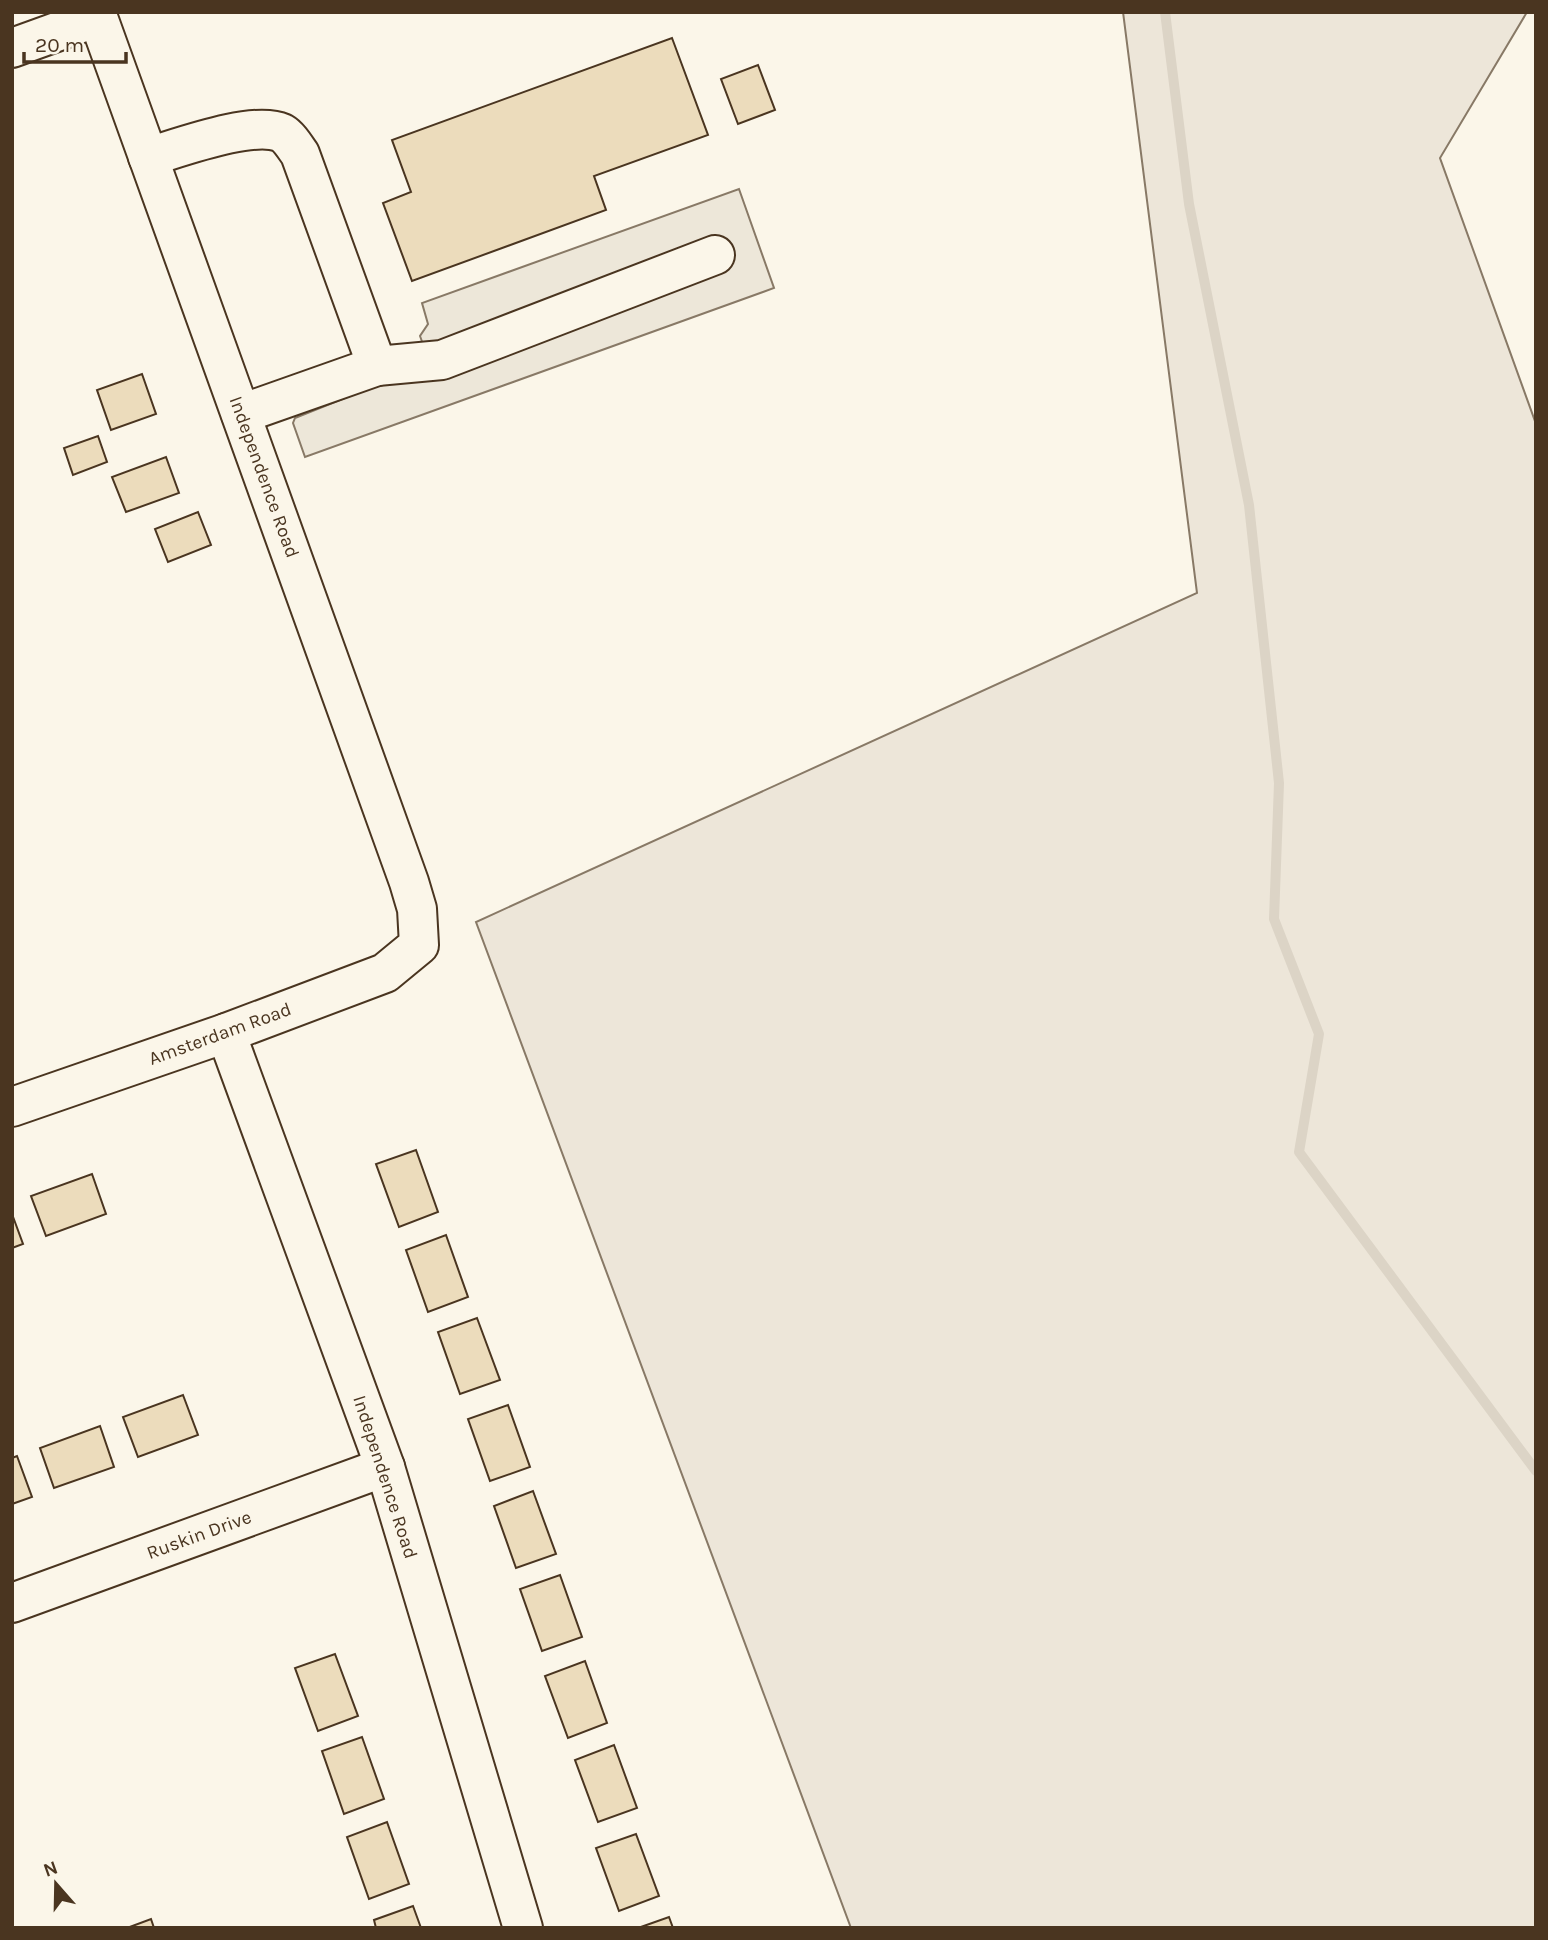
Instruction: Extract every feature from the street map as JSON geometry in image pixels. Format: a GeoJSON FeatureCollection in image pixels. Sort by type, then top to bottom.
{"type":"FeatureCollection","features":[{"type":"Feature","properties":{"kind":"street"},"geometry":{"type":"LineString","coordinates":[[12,48],[97,14]]}},
{"type":"Feature","properties":{"kind":"street","name":"Independence Road"},"geometry":{"type":"LineString","coordinates":[[97,14],[409,882],[417,909],[419,945]]}},
{"type":"Feature","properties":{"kind":"street"},"geometry":{"type":"LineString","coordinates":[[148,158],[238,132],[265,129],[285,134],[300,154],[377,366]]}},
{"type":"Feature","properties":{"kind":"street"},"geometry":{"type":"LineString","coordinates":[[241,414],[377,366],[442,360],[715,255]]}},
{"type":"Feature","properties":{"kind":"street","name":"Amsterdam Road"},"geometry":{"type":"LineString","coordinates":[[12,1107],[226,1033],[385,973],[419,945]]}},
{"type":"Feature","properties":{"kind":"street","name":"Independence Road"},"geometry":{"type":"LineString","coordinates":[[226,1033],[385,1467],[523,1928]]}},
{"type":"Feature","properties":{"kind":"street","name":"Ruskin Drive"},"geometry":{"type":"LineString","coordinates":[[12,1604],[385,1467]]}},
{"type":"Feature","properties":{"kind":"shaded area"},"geometry":{"type":"Polygon","coordinates":[[[1123,12],[1527,12],[1440,158],[1536,424],[1536,1928],[851,1928],[476,922],[1197,593],[1123,12]]]}},
{"type":"Feature","properties":{"kind":"shaded area"},"geometry":{"type":"Polygon","coordinates":[[[739,189],[774,288],[305,457],[293,423],[295,418],[430,364],[420,336],[428,324],[422,303],[739,189]]]}},
{"type":"Feature","properties":{"kind":"building"},"geometry":{"type":"Polygon","coordinates":[[[672,38],[708,135],[594,176],[606,210],[412,281],[383,203],[411,192],[392,140],[672,38]]]}},
{"type":"Feature","properties":{"kind":"building"},"geometry":{"type":"Polygon","coordinates":[[[758,65],[775,110],[738,124],[721,79],[758,65]]]}},
{"type":"Feature","properties":{"kind":"building"},"geometry":{"type":"Polygon","coordinates":[[[142,374],[156,414],[111,430],[97,390],[142,374]]]}},
{"type":"Feature","properties":{"kind":"building"},"geometry":{"type":"Polygon","coordinates":[[[98,436],[107,462],[73,475],[64,448],[98,436]]]}},
{"type":"Feature","properties":{"kind":"building"},"geometry":{"type":"Polygon","coordinates":[[[166,457],[179,493],[126,512],[112,477],[166,457]]]}},
{"type":"Feature","properties":{"kind":"building"},"geometry":{"type":"Polygon","coordinates":[[[198,512],[211,545],[168,562],[155,529],[198,512]]]}},
{"type":"Feature","properties":{"kind":"building"},"geometry":{"type":"Polygon","coordinates":[[[416,1150],[438,1212],[399,1227],[376,1164],[416,1150]]]}},
{"type":"Feature","properties":{"kind":"building"},"geometry":{"type":"Polygon","coordinates":[[[92,1174],[106,1214],[46,1236],[31,1196],[92,1174]]]}},
{"type":"Feature","properties":{"kind":"building"},"geometry":{"type":"Polygon","coordinates":[[[12,1214],[23,1244],[12,1248],[12,1214]]]}},
{"type":"Feature","properties":{"kind":"building"},"geometry":{"type":"Polygon","coordinates":[[[446,1235],[468,1297],[428,1312],[406,1250],[446,1235]]]}},
{"type":"Feature","properties":{"kind":"building"},"geometry":{"type":"Polygon","coordinates":[[[477,1318],[500,1380],[460,1394],[438,1332],[477,1318]]]}},
{"type":"Feature","properties":{"kind":"building"},"geometry":{"type":"Polygon","coordinates":[[[183,1395],[198,1435],[138,1457],[123,1417],[183,1395]]]}},
{"type":"Feature","properties":{"kind":"building"},"geometry":{"type":"Polygon","coordinates":[[[508,1405],[530,1467],[490,1481],[468,1419],[508,1405]]]}},
{"type":"Feature","properties":{"kind":"building"},"geometry":{"type":"Polygon","coordinates":[[[100,1426],[114,1467],[54,1488],[40,1448],[100,1426]]]}},
{"type":"Feature","properties":{"kind":"building"},"geometry":{"type":"Polygon","coordinates":[[[17,1456],[32,1497],[12,1504],[12,1458],[17,1456]]]}},
{"type":"Feature","properties":{"kind":"building"},"geometry":{"type":"Polygon","coordinates":[[[533,1491],[556,1554],[516,1568],[494,1506],[533,1491]]]}},
{"type":"Feature","properties":{"kind":"building"},"geometry":{"type":"Polygon","coordinates":[[[560,1575],[582,1637],[542,1651],[520,1589],[560,1575]]]}},
{"type":"Feature","properties":{"kind":"building"},"geometry":{"type":"Polygon","coordinates":[[[335,1654],[358,1716],[318,1731],[295,1668],[335,1654]]]}},
{"type":"Feature","properties":{"kind":"building"},"geometry":{"type":"Polygon","coordinates":[[[585,1661],[607,1723],[568,1738],[545,1676],[585,1661]]]}},
{"type":"Feature","properties":{"kind":"building"},"geometry":{"type":"Polygon","coordinates":[[[362,1737],[384,1799],[344,1814],[322,1751],[362,1737]]]}},
{"type":"Feature","properties":{"kind":"building"},"geometry":{"type":"Polygon","coordinates":[[[614,1745],[637,1808],[598,1822],[575,1760],[614,1745]]]}},
{"type":"Feature","properties":{"kind":"building"},"geometry":{"type":"Polygon","coordinates":[[[387,1822],[409,1884],[369,1899],[347,1837],[387,1822]]]}},
{"type":"Feature","properties":{"kind":"building"},"geometry":{"type":"Polygon","coordinates":[[[636,1834],[659,1896],[619,1911],[596,1848],[636,1834]]]}},
{"type":"Feature","properties":{"kind":"building"},"geometry":{"type":"Polygon","coordinates":[[[413,1906],[421,1928],[376,1928],[374,1920],[413,1906]]]}},
{"type":"Feature","properties":{"kind":"building"},"geometry":{"type":"Polygon","coordinates":[[[669,1917],[673,1928],[638,1928],[669,1917]]]}},
{"type":"Feature","properties":{"kind":"building"},"geometry":{"type":"Polygon","coordinates":[[[151,1919],[154,1928],[127,1928],[151,1919]]]}},
{"type":"Feature","properties":{"kind":"waterway"},"geometry":{"type":"LineString","coordinates":[[1165,12],[1189,204],[1249,505],[1279,783],[1274,919],[1319,1034],[1299,1152],[1536,1471]]}}]}
